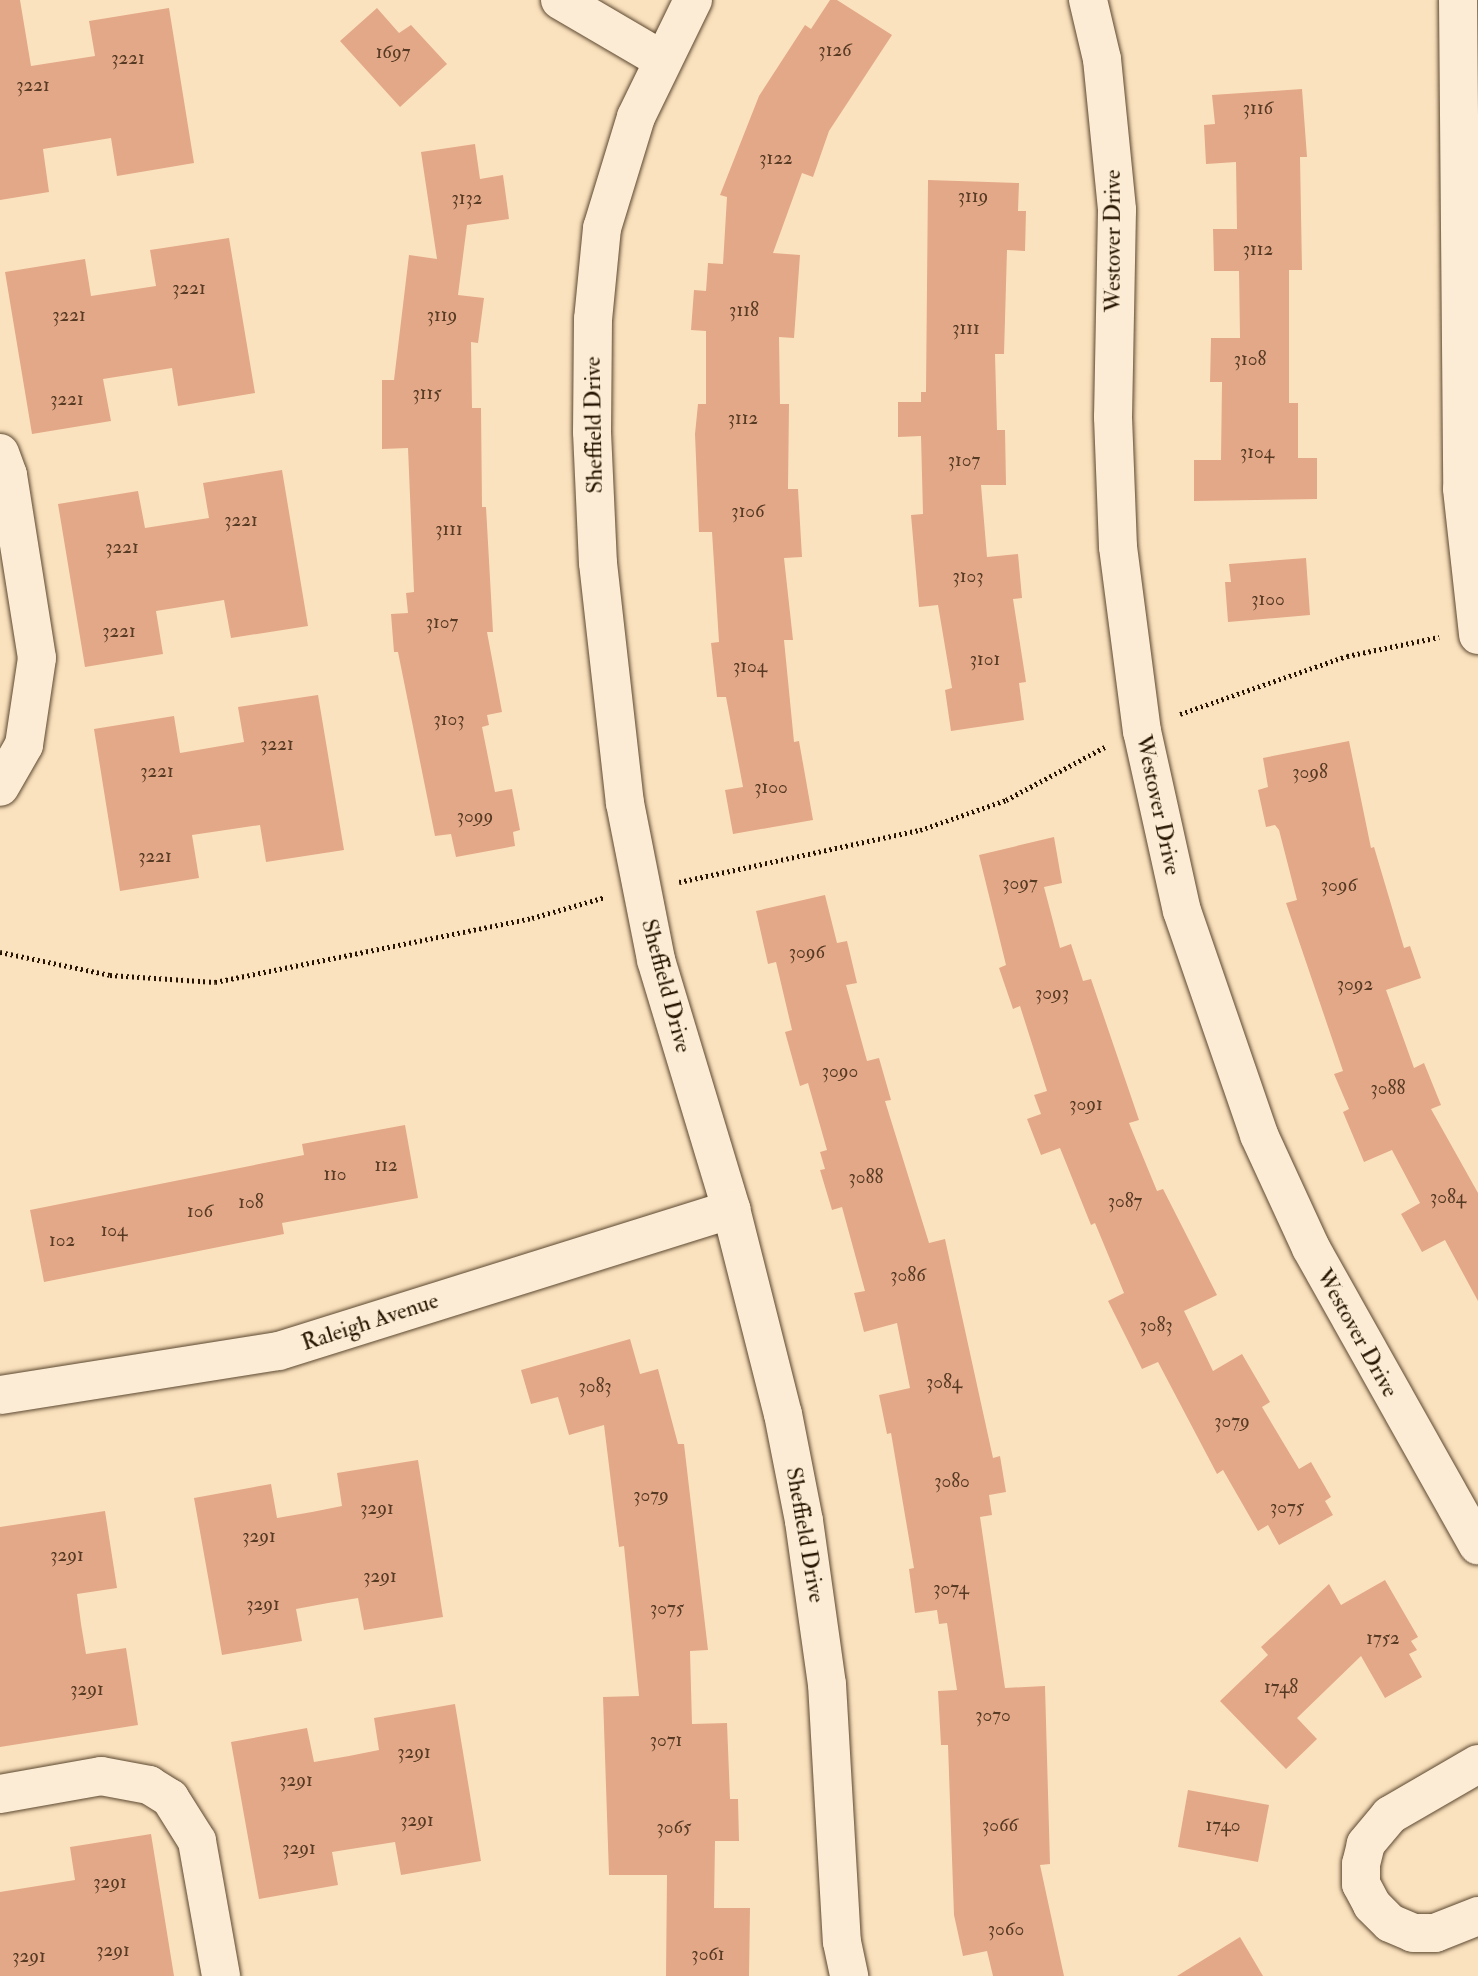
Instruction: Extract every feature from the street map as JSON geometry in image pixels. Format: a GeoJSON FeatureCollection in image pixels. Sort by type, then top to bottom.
{"type":"FeatureCollection","features":[{"type":"Feature","properties":{"kind":"street"},"geometry":{"type":"LineString","coordinates":[[560,0],[661,59]]}},
{"type":"Feature","properties":{"kind":"street","name":"Sheffield Drive"},"geometry":{"type":"LineString","coordinates":[[693,0],[661,59],[625,150],[602,228],[593,319],[592,432],[598,563],[607,676],[641,889],[656,960],[731,1209],[783,1414],[816,1595],[828,1698],[842,1942],[849,1976]]}},
{"type":"Feature","properties":{"kind":"street","name":"Westover Drive"},"geometry":{"type":"LineString","coordinates":[[1088,0],[1102,59],[1116,197],[1113,417],[1118,547],[1142,731],[1182,911],[1259,1135],[1311,1248],[1478,1545]]}},
{"type":"Feature","properties":{"kind":"street"},"geometry":{"type":"LineString","coordinates":[[1458,0],[1465,635]]}},
{"type":"Feature","properties":{"kind":"street"},"geometry":{"type":"LineString","coordinates":[[0,453],[8,474],[37,658],[24,745],[0,787]]}},
{"type":"Feature","properties":{"kind":"street","name":"Raleigh Avenue"},"geometry":{"type":"LineString","coordinates":[[0,1395],[279,1351],[731,1209]]}},
{"type":"Feature","properties":{"kind":"street"},"geometry":{"type":"LineString","coordinates":[[1478,1763],[1390,1815],[1366,1844],[1361,1864],[1361,1884],[1372,1906],[1390,1923],[1413,1933],[1435,1933],[1478,1916]]}},
{"type":"Feature","properties":{"kind":"street"},"geometry":{"type":"LineString","coordinates":[[0,1794],[101,1776],[149,1785],[170,1798],[197,1841],[221,1976]]}},
{"type":"Feature","properties":{"kind":"path"},"geometry":{"type":"LineString","coordinates":[[1177,715],[1347,656],[1465,635]]}},
{"type":"Feature","properties":{"kind":"path"},"geometry":{"type":"LineString","coordinates":[[665,885],[920,830],[1006,800],[1105,747]]}},
{"type":"Feature","properties":{"kind":"path"},"geometry":{"type":"LineString","coordinates":[[0,952],[110,975],[215,982],[532,918],[617,893]]}},
{"type":"Feature","properties":{"kind":"building"},"geometry":{"type":"Polygon","coordinates":[[[0,0],[20,0],[31,66],[95,56],[89,21],[169,8],[194,163],[117,176],[111,138],[43,149],[49,192],[0,200],[0,0]]]}},
{"type":"Feature","properties":{"kind":"building"},"geometry":{"type":"Polygon","coordinates":[[[830,0],[837,0],[892,35],[829,131],[813,177],[802,173],[773,253],[800,255],[794,338],[779,337],[780,404],[789,404],[788,489],[798,489],[802,557],[784,558],[793,640],[784,640],[794,742],[799,741],[813,820],[733,834],[725,790],[743,787],[726,697],[717,697],[711,643],[719,642],[712,532],[699,532],[695,434],[698,404],[706,404],[706,331],[691,330],[694,290],[706,291],[708,263],[723,264],[727,197],[720,195],[759,96],[805,25],[811,29],[830,0]]]}},
{"type":"Feature","properties":{"kind":"building"},"geometry":{"type":"Polygon","coordinates":[[[377,8],[399,33],[411,25],[447,64],[400,107],[340,41],[377,8]]]}},
{"type":"Feature","properties":{"kind":"building"},"geometry":{"type":"Polygon","coordinates":[[[1302,89],[1307,157],[1300,157],[1302,270],[1289,270],[1289,403],[1298,403],[1298,458],[1317,458],[1317,499],[1194,501],[1194,460],[1221,460],[1222,382],[1210,382],[1211,338],[1240,338],[1239,271],[1214,271],[1213,229],[1237,229],[1236,162],[1206,164],[1204,125],[1215,124],[1212,95],[1302,89]]]}},
{"type":"Feature","properties":{"kind":"building"},"geometry":{"type":"Polygon","coordinates":[[[475,144],[480,179],[503,175],[509,219],[467,225],[458,295],[484,298],[478,343],[471,342],[472,408],[481,408],[482,507],[486,507],[493,632],[487,632],[502,712],[487,715],[489,725],[482,727],[495,792],[512,789],[520,830],[513,832],[515,846],[456,857],[451,834],[435,836],[398,652],[394,652],[391,614],[408,613],[406,593],[414,592],[408,448],[382,449],[382,380],[394,380],[409,255],[437,259],[421,152],[475,144]]]}},
{"type":"Feature","properties":{"kind":"building"},"geometry":{"type":"Polygon","coordinates":[[[928,180],[1019,183],[1018,211],[1026,211],[1025,251],[1007,250],[1004,354],[995,354],[997,430],[1005,430],[1006,485],[981,485],[987,557],[1018,554],[1022,598],[1013,599],[1026,682],[1019,683],[1024,720],[951,731],[945,690],[952,688],[938,605],[919,607],[911,515],[923,514],[921,436],[898,437],[898,402],[921,402],[921,392],[926,392],[928,180]]]}},
{"type":"Feature","properties":{"kind":"building"},"geometry":{"type":"Polygon","coordinates":[[[229,238],[255,393],[178,406],[172,368],[103,379],[111,421],[32,434],[5,272],[85,259],[91,296],[156,286],[150,250],[229,238]]]}},
{"type":"Feature","properties":{"kind":"building"},"geometry":{"type":"Polygon","coordinates":[[[282,470],[308,626],[231,638],[224,600],[156,611],[163,654],[85,667],[58,504],[138,491],[145,528],[209,518],[203,483],[282,470]]]}},
{"type":"Feature","properties":{"kind":"building"},"geometry":{"type":"Polygon","coordinates":[[[1306,558],[1310,615],[1228,622],[1225,582],[1231,582],[1229,564],[1306,558]]]}},
{"type":"Feature","properties":{"kind":"building"},"geometry":{"type":"Polygon","coordinates":[[[318,695],[344,850],[266,862],[260,825],[192,835],[199,878],[120,891],[94,729],[174,716],[180,753],[244,742],[238,707],[318,695]]]}},
{"type":"Feature","properties":{"kind":"building"},"geometry":{"type":"Polygon","coordinates":[[[1349,741],[1371,848],[1374,847],[1404,948],[1410,946],[1421,978],[1386,990],[1414,1068],[1424,1063],[1441,1105],[1431,1109],[1478,1193],[1478,1301],[1445,1240],[1422,1252],[1401,1214],[1420,1203],[1392,1150],[1364,1162],[1343,1112],[1349,1109],[1334,1074],[1343,1071],[1286,903],[1297,900],[1279,830],[1275,825],[1266,827],[1258,790],[1268,787],[1263,758],[1349,741]]]}},
{"type":"Feature","properties":{"kind":"building"},"geometry":{"type":"Polygon","coordinates":[[[1054,837],[1062,883],[1044,887],[1060,948],[1071,944],[1083,981],[1091,979],[1139,1120],[1129,1123],[1157,1191],[1163,1189],[1217,1295],[1184,1311],[1213,1371],[1242,1354],[1270,1402],[1262,1407],[1299,1469],[1311,1462],[1331,1497],[1325,1501],[1333,1515],[1279,1545],[1268,1525],[1258,1531],[1223,1470],[1217,1474],[1158,1362],[1142,1369],[1108,1301],[1124,1293],[1095,1223],[1091,1225],[1060,1148],[1041,1155],[1027,1119],[1041,1114],[1034,1095],[1047,1091],[1020,1006],[1013,1009],[999,968],[1006,965],[979,855],[1054,837]]]}},
{"type":"Feature","properties":{"kind":"building"},"geometry":{"type":"Polygon","coordinates":[[[825,895],[837,943],[847,941],[857,983],[846,985],[867,1061],[879,1058],[891,1100],[885,1101],[929,1243],[945,1239],[993,1458],[1000,1456],[1006,1492],[989,1495],[992,1515],[980,1517],[1005,1688],[1045,1686],[1050,1864],[1040,1865],[1064,1976],[993,1976],[987,1951],[963,1956],[954,1915],[948,1745],[941,1745],[938,1691],[957,1690],[947,1623],[939,1624],[937,1610],[915,1613],[909,1569],[914,1568],[891,1433],[887,1434],[879,1395],[910,1388],[897,1323],[864,1332],[854,1293],[865,1291],[842,1207],[832,1210],[820,1170],[825,1169],[820,1152],[827,1150],[808,1083],[800,1086],[785,1032],[792,1030],[776,962],[768,964],[756,911],[825,895]]]}},
{"type":"Feature","properties":{"kind":"building"},"geometry":{"type":"Polygon","coordinates":[[[405,1125],[418,1198],[282,1223],[284,1234],[44,1282],[30,1210],[304,1155],[302,1144],[405,1125]]]}},
{"type":"Feature","properties":{"kind":"building"},"geometry":{"type":"Polygon","coordinates":[[[630,1339],[640,1374],[658,1369],[678,1444],[684,1444],[708,1650],[690,1651],[692,1724],[727,1723],[730,1799],[738,1799],[739,1841],[715,1841],[714,1908],[750,1908],[749,1976],[666,1976],[667,1875],[609,1875],[603,1697],[639,1696],[624,1546],[619,1547],[604,1425],[569,1435],[558,1397],[531,1404],[521,1370],[630,1339]]]}},
{"type":"Feature","properties":{"kind":"building"},"geometry":{"type":"Polygon","coordinates":[[[418,1460],[443,1617],[364,1630],[358,1598],[328,1603],[296,1609],[302,1641],[222,1655],[194,1498],[271,1484],[277,1518],[342,1506],[337,1473],[418,1460]]]}},
{"type":"Feature","properties":{"kind":"building"},"geometry":{"type":"Polygon","coordinates":[[[105,1511],[117,1588],[77,1594],[81,1624],[86,1654],[126,1648],[138,1725],[0,1747],[0,1527],[105,1511]]]}},
{"type":"Feature","properties":{"kind":"building"},"geometry":{"type":"Polygon","coordinates":[[[1385,1580],[1418,1637],[1411,1641],[1417,1650],[1409,1654],[1422,1677],[1385,1698],[1361,1656],[1297,1718],[1317,1739],[1286,1769],[1220,1701],[1268,1655],[1261,1647],[1329,1584],[1341,1605],[1385,1580]]]}},
{"type":"Feature","properties":{"kind":"building"},"geometry":{"type":"Polygon","coordinates":[[[455,1704],[481,1861],[401,1875],[395,1842],[332,1852],[338,1885],[259,1899],[231,1742],[307,1728],[314,1762],[379,1750],[374,1718],[455,1704]]]}},
{"type":"Feature","properties":{"kind":"building"},"geometry":{"type":"Polygon","coordinates":[[[1188,1790],[1269,1805],[1258,1862],[1178,1847],[1188,1790]]]}},
{"type":"Feature","properties":{"kind":"building"},"geometry":{"type":"Polygon","coordinates":[[[151,1834],[174,1976],[0,1976],[0,1892],[75,1880],[70,1847],[151,1834]]]}},
{"type":"Feature","properties":{"kind":"building"},"geometry":{"type":"Polygon","coordinates":[[[1240,1937],[1263,1976],[1177,1976],[1240,1937]]]}}]}
